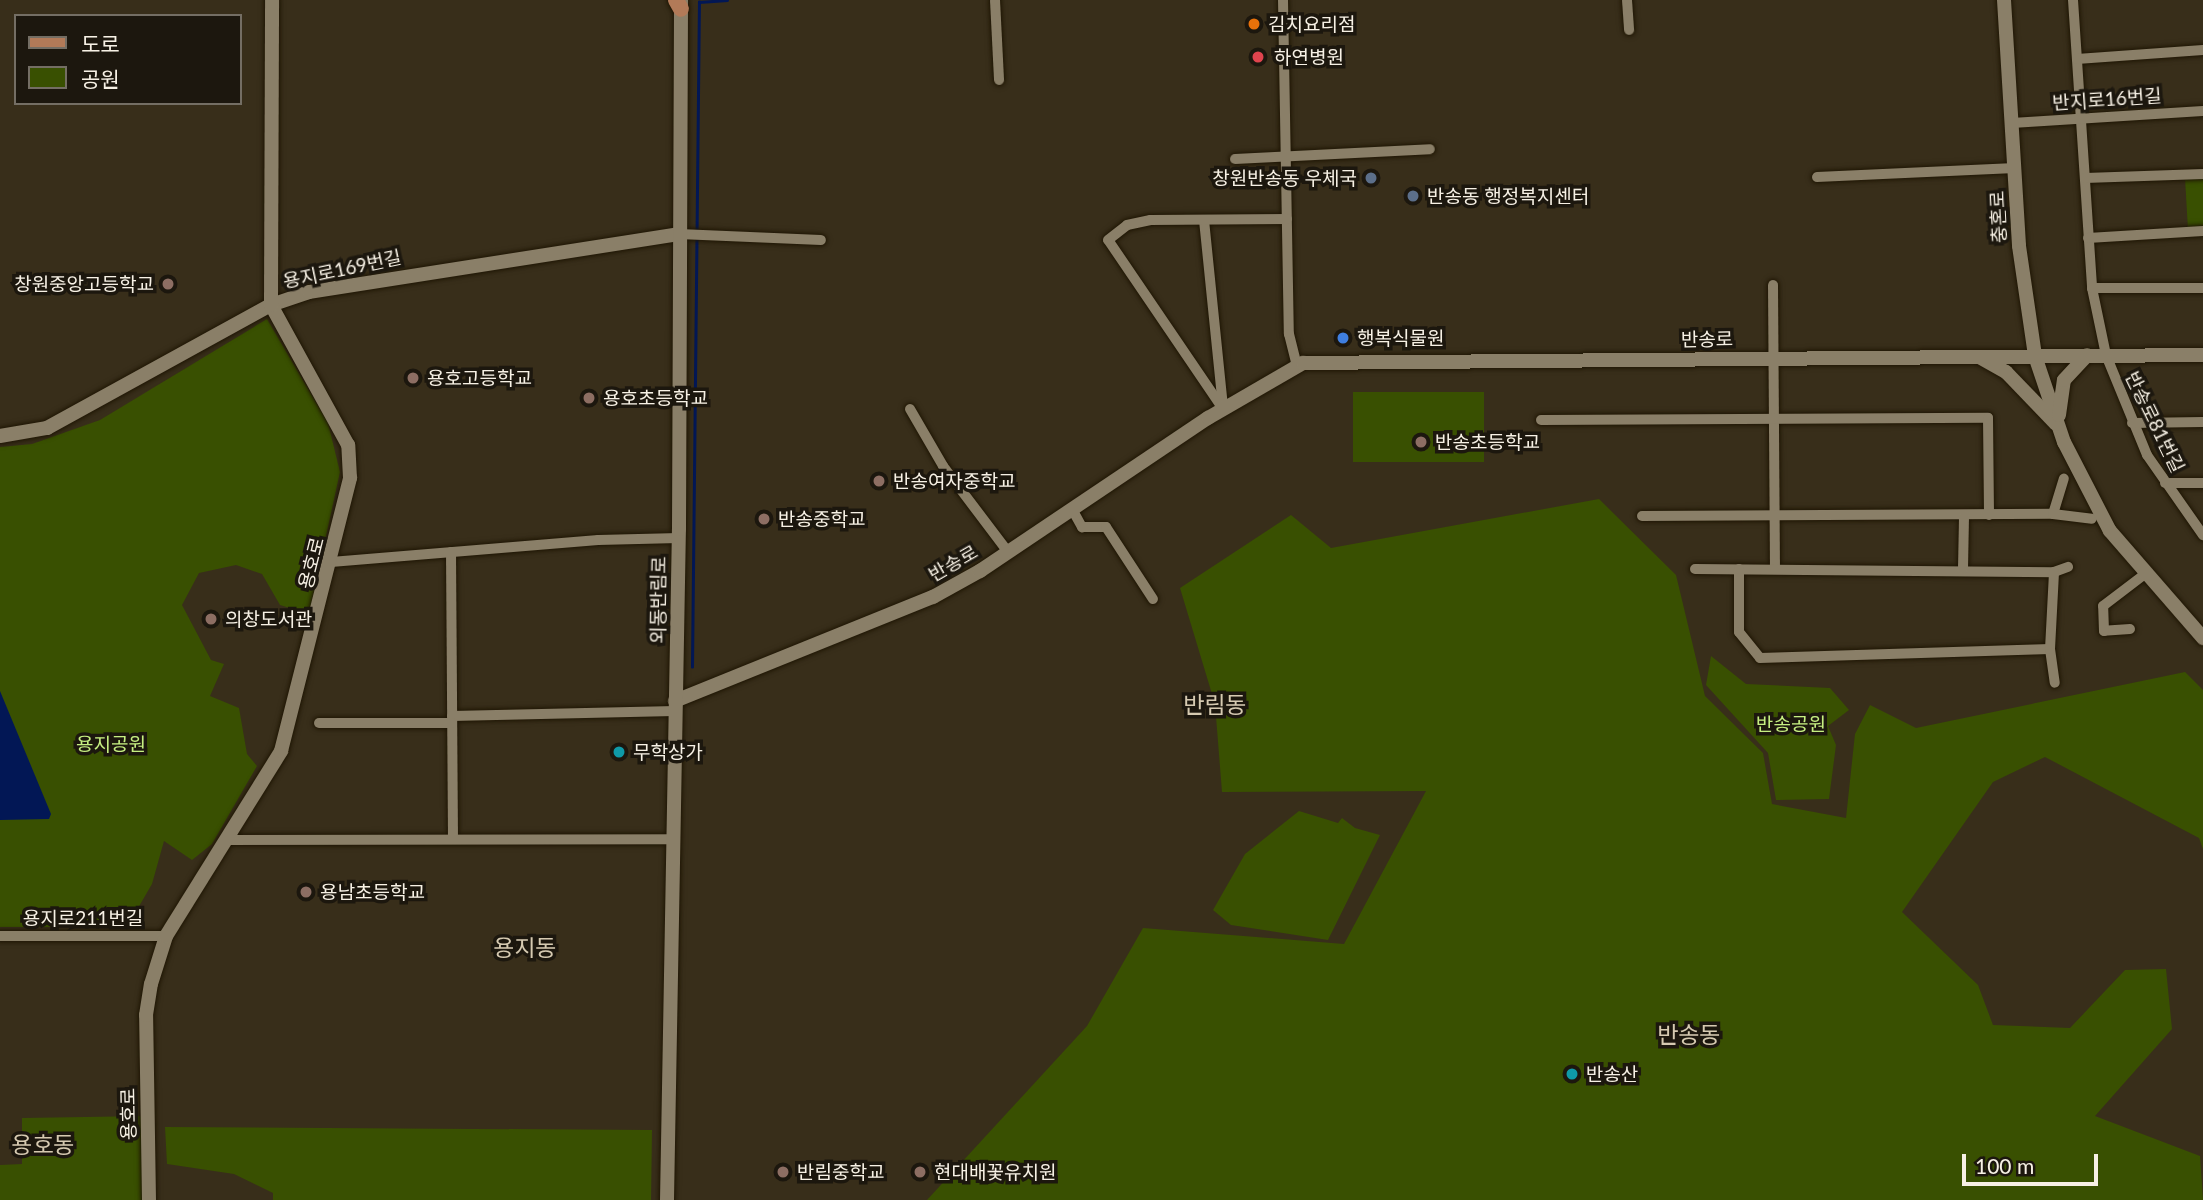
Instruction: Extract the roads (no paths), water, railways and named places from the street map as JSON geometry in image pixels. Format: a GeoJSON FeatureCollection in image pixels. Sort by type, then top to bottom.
{"type":"FeatureCollection","features":[{"type":"Feature","properties":{"kind":"street","name":"용호로"},"geometry":{"type":"LineString","coordinates":[[149,1200],[146,1015],[166,936],[229,840],[281,751],[331,562],[350,478],[348,446],[271,304],[272,0]]}},
{"type":"Feature","properties":{"kind":"street"},"geometry":{"type":"LineString","coordinates":[[1283,0],[1289,334],[1297,365]]}},
{"type":"Feature","properties":{"kind":"street"},"geometry":{"type":"LineString","coordinates":[[1627,0],[1629,30]]}},
{"type":"Feature","properties":{"kind":"street","name":"충혼로"},"geometry":{"type":"LineString","coordinates":[[2004,0],[2019,246],[2035,356],[2059,426],[2110,531],[2203,638]]}},
{"type":"Feature","properties":{"kind":"street","name":"반송로81번길"},"geometry":{"type":"LineString","coordinates":[[2073,0],[2092,288],[2106,355],[2132,423],[2165,483],[2203,535]]}},
{"type":"Feature","properties":{"kind":"street","name":"외동반림로"},"geometry":{"type":"LineString","coordinates":[[667,1200],[684,234],[681,2]]}},
{"type":"Feature","properties":{"kind":"street"},"geometry":{"type":"LineString","coordinates":[[995,3],[999,80]]}},
{"type":"Feature","properties":{"kind":"street"},"geometry":{"type":"LineString","coordinates":[[2077,59],[2203,50]]}},
{"type":"Feature","properties":{"kind":"street","name":"반지로16번길"},"geometry":{"type":"LineString","coordinates":[[2012,123],[2203,111]]}},
{"type":"Feature","properties":{"kind":"street"},"geometry":{"type":"LineString","coordinates":[[1235,159],[1430,149]]}},
{"type":"Feature","properties":{"kind":"street"},"geometry":{"type":"LineString","coordinates":[[1817,177],[2015,168]]}},
{"type":"Feature","properties":{"kind":"street"},"geometry":{"type":"LineString","coordinates":[[2085,178],[2203,174]]}},
{"type":"Feature","properties":{"kind":"street"},"geometry":{"type":"LineString","coordinates":[[1223,409],[1108,240],[1127,225],[1139,223],[1287,219]]}},
{"type":"Feature","properties":{"kind":"street"},"geometry":{"type":"LineString","coordinates":[[1204,220],[1223,409]]}},
{"type":"Feature","properties":{"kind":"street"},"geometry":{"type":"LineString","coordinates":[[2088,237],[2203,231]]}},
{"type":"Feature","properties":{"kind":"street","name":"용지로169번길"},"geometry":{"type":"LineString","coordinates":[[0,436],[47,429],[88,409],[271,304],[355,282],[684,234]]}},
{"type":"Feature","properties":{"kind":"street"},"geometry":{"type":"LineString","coordinates":[[684,234],[821,240]]}},
{"type":"Feature","properties":{"kind":"street"},"geometry":{"type":"LineString","coordinates":[[1773,285],[1774,569]]}},
{"type":"Feature","properties":{"kind":"street"},"geometry":{"type":"LineString","coordinates":[[2092,288],[2203,288]]}},
{"type":"Feature","properties":{"kind":"street","name":"충혼로"},"geometry":{"type":"LineString","coordinates":[[2059,426],[2059,390],[2070,371],[2087,355]]}},
{"type":"Feature","properties":{"kind":"street","name":"반송로"},"geometry":{"type":"LineString","coordinates":[[675,706],[933,597],[1008,552],[1223,409],[1297,365],[2203,355]]}},
{"type":"Feature","properties":{"kind":"street","name":"충혼로"},"geometry":{"type":"LineString","coordinates":[[1978,356],[2006,372],[2059,426]]}},
{"type":"Feature","properties":{"kind":"street"},"geometry":{"type":"LineString","coordinates":[[910,409],[943,466],[1008,552]]}},
{"type":"Feature","properties":{"kind":"street"},"geometry":{"type":"LineString","coordinates":[[1541,420],[1988,418],[1989,515]]}},
{"type":"Feature","properties":{"kind":"street"},"geometry":{"type":"LineString","coordinates":[[2132,423],[2203,422]]}},
{"type":"Feature","properties":{"kind":"street"},"geometry":{"type":"LineString","coordinates":[[2053,514],[2064,479]]}},
{"type":"Feature","properties":{"kind":"street"},"geometry":{"type":"LineString","coordinates":[[2165,483],[2203,482]]}},
{"type":"Feature","properties":{"kind":"street"},"geometry":{"type":"LineString","coordinates":[[1072,509],[1082,527],[1106,527],[1153,599]]}},
{"type":"Feature","properties":{"kind":"street"},"geometry":{"type":"LineString","coordinates":[[1642,516],[2053,514],[2092,519]]}},
{"type":"Feature","properties":{"kind":"street"},"geometry":{"type":"LineString","coordinates":[[1963,569],[1964,515]]}},
{"type":"Feature","properties":{"kind":"street"},"geometry":{"type":"LineString","coordinates":[[331,562],[679,538]]}},
{"type":"Feature","properties":{"kind":"street"},"geometry":{"type":"LineString","coordinates":[[451,552],[453,839]]}},
{"type":"Feature","properties":{"kind":"street"},"geometry":{"type":"LineString","coordinates":[[1695,569],[1963,569],[2054,572],[2068,567]]}},
{"type":"Feature","properties":{"kind":"street"},"geometry":{"type":"LineString","coordinates":[[1738,569],[1739,632],[1760,658],[2050,649]]}},
{"type":"Feature","properties":{"kind":"street"},"geometry":{"type":"LineString","coordinates":[[2054,572],[2050,649],[2055,683]]}},
{"type":"Feature","properties":{"kind":"street"},"geometry":{"type":"LineString","coordinates":[[2130,629],[2104,631],[2103,606],[2145,574]]}},
{"type":"Feature","properties":{"kind":"street"},"geometry":{"type":"LineString","coordinates":[[319,723],[452,719],[675,706]]}},
{"type":"Feature","properties":{"kind":"street"},"geometry":{"type":"LineString","coordinates":[[229,840],[674,839]]}},
{"type":"Feature","properties":{"kind":"street","name":"용지로211번길"},"geometry":{"type":"LineString","coordinates":[[0,936],[166,936]]}},
{"type":"Feature","properties":{"kind":"waterway"},"geometry":{"type":"LineString","coordinates":[[692,667],[699,2],[727,0]]}},
{"type":"Feature","properties":{"kind":"place","name":"김치요리점"},"geometry":{"type":"Point","coordinates":[1254,24]}},
{"type":"Feature","properties":{"kind":"place","name":"하연병원"},"geometry":{"type":"Point","coordinates":[1258,57]}},
{"type":"Feature","properties":{"kind":"place","name":"창원반송동 우체국"},"geometry":{"type":"Point","coordinates":[1371,178]}},
{"type":"Feature","properties":{"kind":"place","name":"반송동 행정복지센터"},"geometry":{"type":"Point","coordinates":[1413,196]}},
{"type":"Feature","properties":{"kind":"place","name":"창원중앙고등학교"},"geometry":{"type":"Point","coordinates":[168,284]}},
{"type":"Feature","properties":{"kind":"place","name":"행복식물원"},"geometry":{"type":"Point","coordinates":[1343,338]}},
{"type":"Feature","properties":{"kind":"place","name":"용호고등학교"},"geometry":{"type":"Point","coordinates":[413,378]}},
{"type":"Feature","properties":{"kind":"place","name":"용호초등학교"},"geometry":{"type":"Point","coordinates":[589,398]}},
{"type":"Feature","properties":{"kind":"place","name":"반송초등학교"},"geometry":{"type":"Point","coordinates":[1421,442]}},
{"type":"Feature","properties":{"kind":"place","name":"반송여자중학교"},"geometry":{"type":"Point","coordinates":[879,481]}},
{"type":"Feature","properties":{"kind":"place","name":"반송중학교"},"geometry":{"type":"Point","coordinates":[764,519]}},
{"type":"Feature","properties":{"kind":"place","name":"의창도서관"},"geometry":{"type":"Point","coordinates":[211,619]}},
{"type":"Feature","properties":{"kind":"place","name":"무학상가"},"geometry":{"type":"Point","coordinates":[619,752]}},
{"type":"Feature","properties":{"kind":"place","name":"용남초등학교"},"geometry":{"type":"Point","coordinates":[306,892]}},
{"type":"Feature","properties":{"kind":"place","name":"반송산"},"geometry":{"type":"Point","coordinates":[1572,1074]}},
{"type":"Feature","properties":{"kind":"place","name":"반림중학교"},"geometry":{"type":"Point","coordinates":[783,1172]}},
{"type":"Feature","properties":{"kind":"place","name":"현대배꽃유치원"},"geometry":{"type":"Point","coordinates":[920,1172]}},
{"type":"Feature","properties":{"kind":"district","name":"반림동"},"geometry":{"type":"Point","coordinates":[1215,704]}},
{"type":"Feature","properties":{"kind":"district","name":"용지동"},"geometry":{"type":"Point","coordinates":[525,947]}},
{"type":"Feature","properties":{"kind":"district","name":"반송동"},"geometry":{"type":"Point","coordinates":[1689,1034]}},
{"type":"Feature","properties":{"kind":"district","name":"용호동"},"geometry":{"type":"Point","coordinates":[43,1144]}},
{"type":"Feature","properties":{"kind":"park label","name":"반송공원"},"geometry":{"type":"Point","coordinates":[1791,724]}},
{"type":"Feature","properties":{"kind":"park label","name":"용지공원"},"geometry":{"type":"Point","coordinates":[111,744]}}]}
